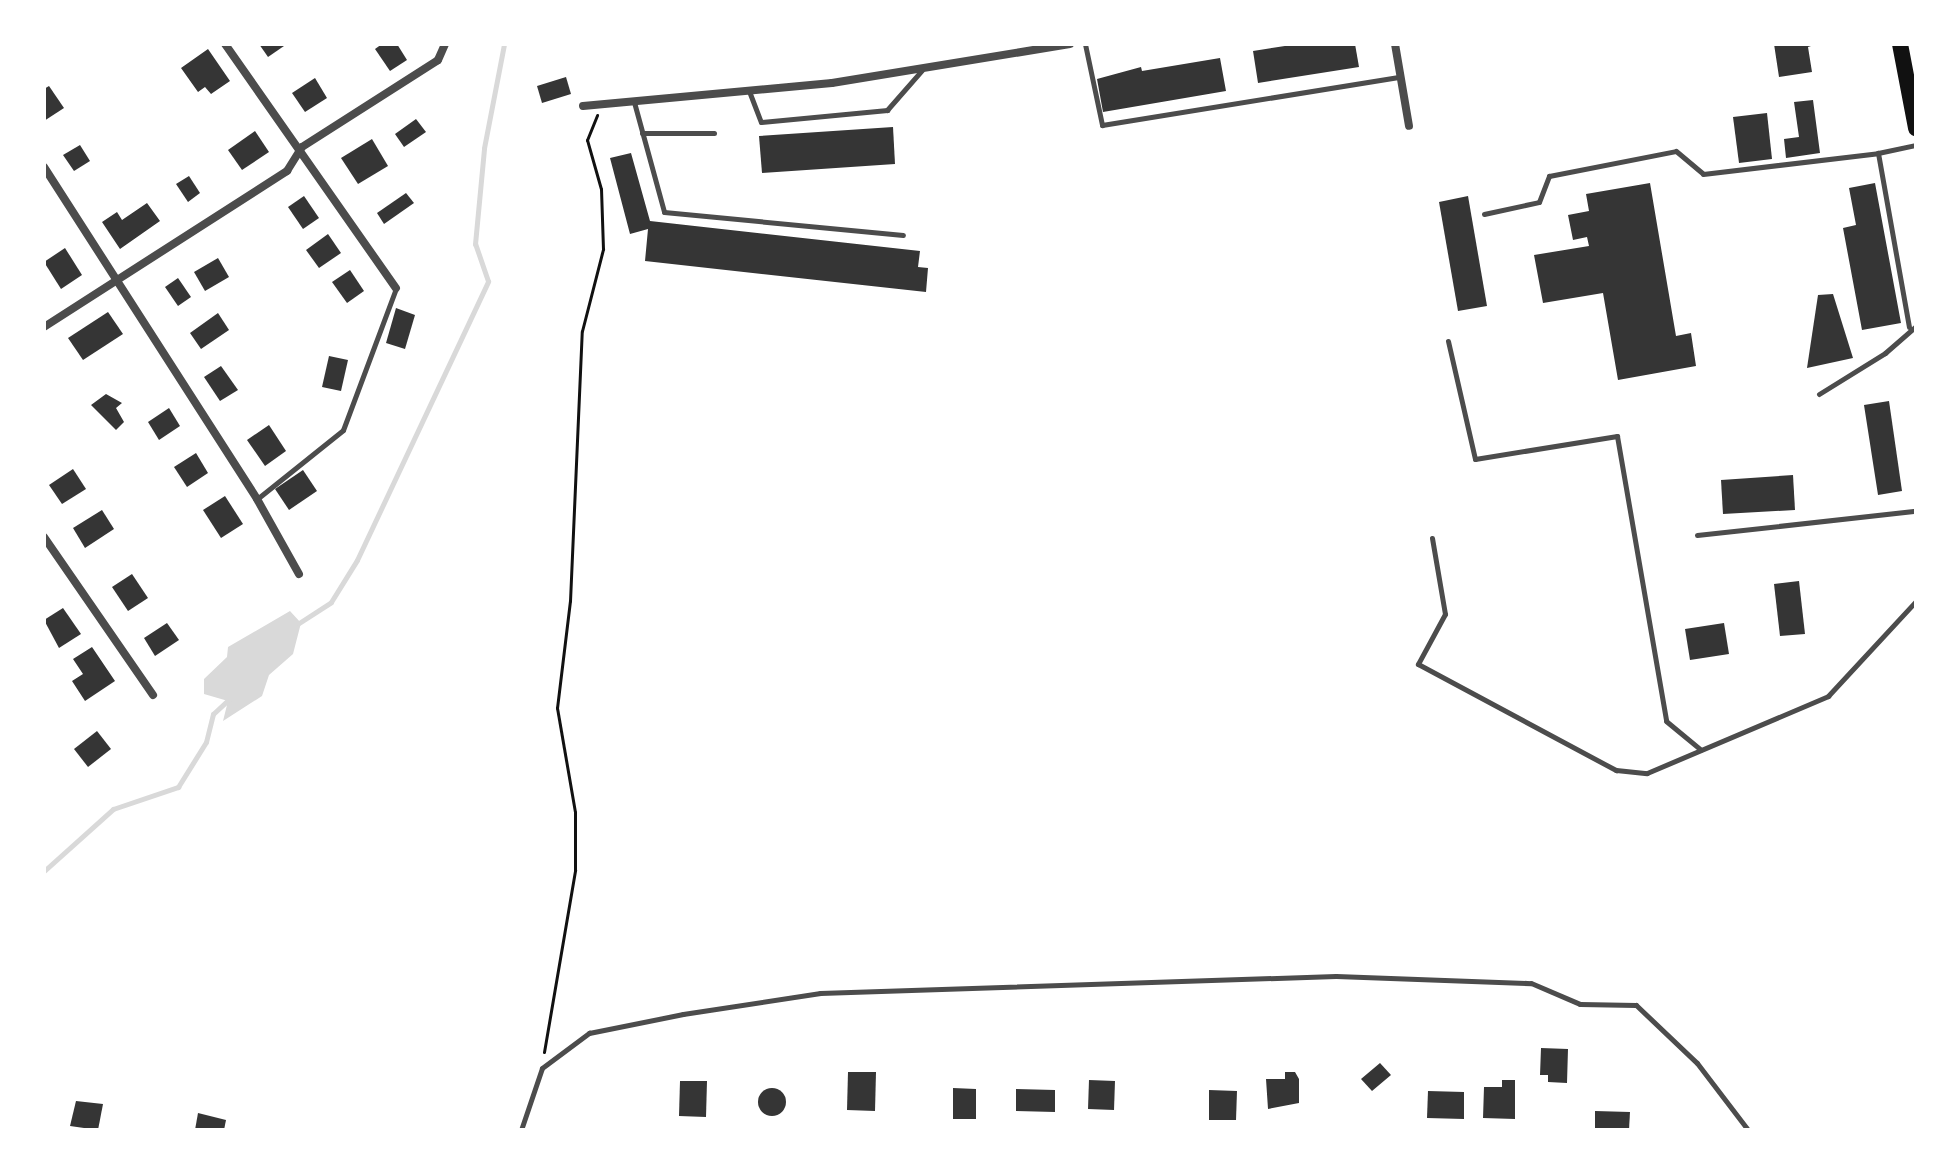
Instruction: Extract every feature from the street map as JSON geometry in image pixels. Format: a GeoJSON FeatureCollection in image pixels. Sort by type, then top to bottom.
{"type":"FeatureCollection","features":[{"type":"Feature","properties":{"kind":"main road"},"geometry":{"type":"LineString","coordinates":[[1900,44],[1916,126]]}},
{"type":"Feature","properties":{"kind":"street"},"geometry":{"type":"LineString","coordinates":[[225,44],[302,147],[396,288]]}},
{"type":"Feature","properties":{"kind":"street"},"geometry":{"type":"LineString","coordinates":[[44,327],[287,171],[302,147],[438,60],[445,44]]}},
{"type":"Feature","properties":{"kind":"street"},"geometry":{"type":"LineString","coordinates":[[583,106],[749,91],[922,69],[1070,44]]}},
{"type":"Feature","properties":{"kind":"street"},"geometry":{"type":"LineString","coordinates":[[1395,44],[1409,126]]}},
{"type":"Feature","properties":{"kind":"street"},"geometry":{"type":"LineString","coordinates":[[44,167],[257,499],[299,574]]}},
{"type":"Feature","properties":{"kind":"street"},"geometry":{"type":"LineString","coordinates":[[44,537],[153,695]]}},
{"type":"Feature","properties":{"kind":"lane"},"geometry":{"type":"LineString","coordinates":[[1085,44],[1102,125],[1400,77]]}},
{"type":"Feature","properties":{"kind":"lane"},"geometry":{"type":"LineString","coordinates":[[749,91],[761,122],[887,110],[922,69]]}},
{"type":"Feature","properties":{"kind":"lane"},"geometry":{"type":"LineString","coordinates":[[1916,94],[1916,126]]}},
{"type":"Feature","properties":{"kind":"lane"},"geometry":{"type":"LineString","coordinates":[[634,101],[664,212],[903,235]]}},
{"type":"Feature","properties":{"kind":"lane"},"geometry":{"type":"LineString","coordinates":[[642,133],[714,133]]}},
{"type":"Feature","properties":{"kind":"lane"},"geometry":{"type":"LineString","coordinates":[[1484,214],[1539,202],[1549,176],[1676,151],[1703,174],[1878,153],[1916,145]]}},
{"type":"Feature","properties":{"kind":"lane"},"geometry":{"type":"LineString","coordinates":[[1819,394],[1885,353],[1913,326],[1878,153]]}},
{"type":"Feature","properties":{"kind":"lane"},"geometry":{"type":"LineString","coordinates":[[257,499],[343,430],[396,288]]}},
{"type":"Feature","properties":{"kind":"lane"},"geometry":{"type":"LineString","coordinates":[[1448,341],[1475,459],[1617,436],[1666,721],[1701,750]]}},
{"type":"Feature","properties":{"kind":"lane"},"geometry":{"type":"LineString","coordinates":[[1697,535],[1916,511]]}},
{"type":"Feature","properties":{"kind":"lane"},"geometry":{"type":"LineString","coordinates":[[1432,538],[1445,614],[1418,664],[1616,770],[1647,773],[1828,696],[1916,601]]}},
{"type":"Feature","properties":{"kind":"lane"},"geometry":{"type":"LineString","coordinates":[[521,1130],[542,1068],[589,1033],[820,993],[1336,976],[1531,983],[1580,1004],[1636,1005],[1697,1063],[1748,1130]]}},
{"type":"Feature","properties":{"kind":"path"},"geometry":{"type":"LineString","coordinates":[[542,1068],[575,870],[575,812],[557,708],[570,601],[582,331],[603,249],[601,189],[587,140],[602,105]]}},
{"type":"Feature","properties":{"kind":"shaded area"},"geometry":{"type":"Polygon","coordinates":[[[290,611],[301,623],[293,654],[269,675],[262,696],[223,721],[228,701],[204,694],[204,679],[227,657],[228,647],[290,611]]]}},
{"type":"Feature","properties":{"kind":"building"},"geometry":{"type":"Polygon","coordinates":[[[259,44],[283,44],[284,46],[268,57],[259,44]]]}},
{"type":"Feature","properties":{"kind":"building"},"geometry":{"type":"Polygon","coordinates":[[[382,44],[397,44],[407,60],[390,71],[375,49],[382,44]]]}},
{"type":"Feature","properties":{"kind":"building"},"geometry":{"type":"Polygon","coordinates":[[[1298,44],[1355,44],[1359,67],[1258,83],[1253,51],[1298,44]]]}},
{"type":"Feature","properties":{"kind":"building"},"geometry":{"type":"Polygon","coordinates":[[[1774,44],[1817,44],[1808,47],[1812,72],[1779,77],[1774,44]]]}},
{"type":"Feature","properties":{"kind":"building"},"geometry":{"type":"Polygon","coordinates":[[[208,49],[230,81],[211,94],[205,87],[198,92],[181,68],[208,49]]]}},
{"type":"Feature","properties":{"kind":"building"},"geometry":{"type":"Polygon","coordinates":[[[1220,58],[1226,91],[1103,112],[1097,79],[1141,67],[1142,71],[1220,58]]]}},
{"type":"Feature","properties":{"kind":"building"},"geometry":{"type":"Polygon","coordinates":[[[566,77],[571,94],[542,103],[537,86],[566,77]]]}},
{"type":"Feature","properties":{"kind":"building"},"geometry":{"type":"Polygon","coordinates":[[[315,78],[327,98],[305,112],[292,93],[315,78]]]}},
{"type":"Feature","properties":{"kind":"building"},"geometry":{"type":"Polygon","coordinates":[[[49,86],[64,108],[44,121],[44,89],[49,86]]]}},
{"type":"Feature","properties":{"kind":"building"},"geometry":{"type":"Polygon","coordinates":[[[1813,100],[1820,153],[1786,158],[1784,139],[1799,137],[1794,102],[1813,100]]]}},
{"type":"Feature","properties":{"kind":"building"},"geometry":{"type":"Polygon","coordinates":[[[1767,113],[1772,159],[1739,163],[1733,117],[1767,113]]]}},
{"type":"Feature","properties":{"kind":"building"},"geometry":{"type":"Polygon","coordinates":[[[416,119],[426,132],[404,147],[395,134],[416,119]]]}},
{"type":"Feature","properties":{"kind":"building"},"geometry":{"type":"Polygon","coordinates":[[[893,127],[895,164],[762,173],[759,136],[893,127]]]}},
{"type":"Feature","properties":{"kind":"building"},"geometry":{"type":"Polygon","coordinates":[[[255,131],[269,152],[242,170],[228,150],[255,131]]]}},
{"type":"Feature","properties":{"kind":"building"},"geometry":{"type":"Polygon","coordinates":[[[372,139],[388,166],[358,184],[341,158],[372,139]]]}},
{"type":"Feature","properties":{"kind":"building"},"geometry":{"type":"Polygon","coordinates":[[[80,145],[90,161],[74,171],[63,155],[80,145]]]}},
{"type":"Feature","properties":{"kind":"building"},"geometry":{"type":"Polygon","coordinates":[[[631,153],[650,221],[920,251],[918,267],[928,268],[926,292],[645,261],[648,229],[630,234],[610,158],[631,153]]]}},
{"type":"Feature","properties":{"kind":"building"},"geometry":{"type":"Polygon","coordinates":[[[189,176],[200,193],[188,202],[176,184],[189,176]]]}},
{"type":"Feature","properties":{"kind":"building"},"geometry":{"type":"Polygon","coordinates":[[[1650,183],[1676,336],[1691,333],[1696,366],[1618,380],[1603,293],[1543,303],[1534,255],[1589,246],[1587,237],[1573,240],[1568,215],[1589,211],[1586,194],[1650,183]]]}},
{"type":"Feature","properties":{"kind":"building"},"geometry":{"type":"Polygon","coordinates":[[[1875,183],[1901,323],[1862,330],[1843,228],[1856,225],[1849,188],[1875,183]]]}},
{"type":"Feature","properties":{"kind":"building"},"geometry":{"type":"Polygon","coordinates":[[[406,193],[414,203],[384,224],[377,213],[406,193]]]}},
{"type":"Feature","properties":{"kind":"building"},"geometry":{"type":"Polygon","coordinates":[[[304,196],[319,218],[303,229],[288,207],[304,196]]]}},
{"type":"Feature","properties":{"kind":"building"},"geometry":{"type":"Polygon","coordinates":[[[1468,196],[1487,306],[1458,311],[1439,202],[1468,196]]]}},
{"type":"Feature","properties":{"kind":"building"},"geometry":{"type":"Polygon","coordinates":[[[147,203],[160,221],[120,249],[102,222],[117,212],[122,220],[147,203]]]}},
{"type":"Feature","properties":{"kind":"building"},"geometry":{"type":"Polygon","coordinates":[[[328,234],[341,253],[319,268],[306,250],[328,234]]]}},
{"type":"Feature","properties":{"kind":"building"},"geometry":{"type":"Polygon","coordinates":[[[65,248],[82,275],[61,289],[44,262],[65,248]]]}},
{"type":"Feature","properties":{"kind":"building"},"geometry":{"type":"Polygon","coordinates":[[[218,258],[229,277],[205,291],[194,272],[218,258]]]}},
{"type":"Feature","properties":{"kind":"building"},"geometry":{"type":"Polygon","coordinates":[[[350,270],[364,291],[347,303],[332,282],[350,270]]]}},
{"type":"Feature","properties":{"kind":"building"},"geometry":{"type":"Polygon","coordinates":[[[178,278],[191,297],[178,306],[165,287],[178,278]]]}},
{"type":"Feature","properties":{"kind":"building"},"geometry":{"type":"Polygon","coordinates":[[[1833,294],[1853,358],[1807,368],[1818,295],[1833,294]]]}},
{"type":"Feature","properties":{"kind":"building"},"geometry":{"type":"Polygon","coordinates":[[[396,308],[415,315],[405,349],[386,343],[396,308]]]}},
{"type":"Feature","properties":{"kind":"building"},"geometry":{"type":"Polygon","coordinates":[[[108,312],[123,334],[83,360],[68,338],[108,312]]]}},
{"type":"Feature","properties":{"kind":"building"},"geometry":{"type":"Polygon","coordinates":[[[218,313],[229,330],[201,349],[190,333],[218,313]]]}},
{"type":"Feature","properties":{"kind":"building"},"geometry":{"type":"Polygon","coordinates":[[[329,356],[348,360],[341,391],[322,387],[329,356]]]}},
{"type":"Feature","properties":{"kind":"building"},"geometry":{"type":"Polygon","coordinates":[[[221,366],[238,390],[220,401],[204,377],[221,366]]]}},
{"type":"Feature","properties":{"kind":"building"},"geometry":{"type":"Polygon","coordinates":[[[106,394],[122,403],[116,408],[124,422],[116,430],[91,405],[106,394]]]}},
{"type":"Feature","properties":{"kind":"building"},"geometry":{"type":"Polygon","coordinates":[[[1889,401],[1902,491],[1878,495],[1864,405],[1889,401]]]}},
{"type":"Feature","properties":{"kind":"building"},"geometry":{"type":"Polygon","coordinates":[[[169,408],[180,426],[159,440],[148,422],[169,408]]]}},
{"type":"Feature","properties":{"kind":"building"},"geometry":{"type":"Polygon","coordinates":[[[269,425],[286,451],[265,466],[247,440],[269,425]]]}},
{"type":"Feature","properties":{"kind":"building"},"geometry":{"type":"Polygon","coordinates":[[[196,453],[208,473],[187,487],[174,467],[196,453]]]}},
{"type":"Feature","properties":{"kind":"building"},"geometry":{"type":"Polygon","coordinates":[[[73,469],[86,489],[62,504],[49,485],[73,469]]]}},
{"type":"Feature","properties":{"kind":"building"},"geometry":{"type":"Polygon","coordinates":[[[303,470],[317,491],[289,510],[275,489],[303,470]]]}},
{"type":"Feature","properties":{"kind":"building"},"geometry":{"type":"Polygon","coordinates":[[[1793,475],[1795,510],[1723,514],[1721,480],[1793,475]]]}},
{"type":"Feature","properties":{"kind":"building"},"geometry":{"type":"Polygon","coordinates":[[[225,496],[243,524],[221,538],[203,510],[225,496]]]}},
{"type":"Feature","properties":{"kind":"building"},"geometry":{"type":"Polygon","coordinates":[[[102,510],[114,529],[85,548],[73,528],[102,510]]]}},
{"type":"Feature","properties":{"kind":"building"},"geometry":{"type":"Polygon","coordinates":[[[132,574],[148,598],[128,611],[112,587],[132,574]]]}},
{"type":"Feature","properties":{"kind":"building"},"geometry":{"type":"Polygon","coordinates":[[[1799,581],[1805,634],[1780,636],[1774,584],[1799,581]]]}},
{"type":"Feature","properties":{"kind":"building"},"geometry":{"type":"Polygon","coordinates":[[[63,608],[81,634],[59,648],[44,620],[63,608]]]}},
{"type":"Feature","properties":{"kind":"building"},"geometry":{"type":"Polygon","coordinates":[[[167,623],[179,640],[155,656],[144,638],[167,623]]]}},
{"type":"Feature","properties":{"kind":"building"},"geometry":{"type":"Polygon","coordinates":[[[1724,623],[1729,654],[1690,660],[1685,629],[1724,623]]]}},
{"type":"Feature","properties":{"kind":"building"},"geometry":{"type":"Polygon","coordinates":[[[92,647],[115,681],[85,701],[72,681],[83,674],[73,659],[92,647]]]}},
{"type":"Feature","properties":{"kind":"building"},"geometry":{"type":"Polygon","coordinates":[[[97,731],[111,749],[88,767],[74,749],[97,731]]]}},
{"type":"Feature","properties":{"kind":"building"},"geometry":{"type":"Polygon","coordinates":[[[1541,1048],[1568,1049],[1567,1083],[1548,1082],[1548,1075],[1540,1075],[1541,1048]]]}},
{"type":"Feature","properties":{"kind":"building"},"geometry":{"type":"Polygon","coordinates":[[[1380,1063],[1391,1075],[1372,1091],[1361,1079],[1380,1063]]]}},
{"type":"Feature","properties":{"kind":"building"},"geometry":{"type":"Polygon","coordinates":[[[848,1072],[876,1072],[875,1111],[847,1110],[848,1072]]]}},
{"type":"Feature","properties":{"kind":"building"},"geometry":{"type":"Polygon","coordinates":[[[1285,1072],[1295,1072],[1299,1079],[1299,1103],[1268,1109],[1266,1079],[1285,1079],[1285,1072]]]}},
{"type":"Feature","properties":{"kind":"building"},"geometry":{"type":"Polygon","coordinates":[[[1089,1080],[1115,1081],[1114,1110],[1088,1109],[1089,1080]]]}},
{"type":"Feature","properties":{"kind":"building"},"geometry":{"type":"Polygon","coordinates":[[[1502,1080],[1515,1080],[1515,1119],[1483,1118],[1484,1087],[1502,1087],[1502,1080]]]}},
{"type":"Feature","properties":{"kind":"building"},"geometry":{"type":"Polygon","coordinates":[[[680,1081],[707,1081],[706,1117],[679,1116],[680,1081]]]}},
{"type":"Feature","properties":{"kind":"building"},"geometry":{"type":"Polygon","coordinates":[[[772,1088],[782,1092],[786,1102],[782,1112],[772,1116],[762,1112],[758,1102],[762,1092],[772,1088]]]}},
{"type":"Feature","properties":{"kind":"building"},"geometry":{"type":"Polygon","coordinates":[[[953,1088],[976,1089],[976,1119],[953,1119],[953,1088]]]}},
{"type":"Feature","properties":{"kind":"building"},"geometry":{"type":"Polygon","coordinates":[[[1016,1089],[1055,1090],[1055,1112],[1016,1111],[1016,1089]]]}},
{"type":"Feature","properties":{"kind":"building"},"geometry":{"type":"Polygon","coordinates":[[[1209,1090],[1237,1091],[1236,1120],[1209,1120],[1209,1090]]]}},
{"type":"Feature","properties":{"kind":"building"},"geometry":{"type":"Polygon","coordinates":[[[1428,1091],[1464,1092],[1464,1119],[1427,1118],[1428,1091]]]}},
{"type":"Feature","properties":{"kind":"building"},"geometry":{"type":"Polygon","coordinates":[[[76,1101],[103,1104],[98,1130],[70,1126],[76,1101]]]}},
{"type":"Feature","properties":{"kind":"building"},"geometry":{"type":"Polygon","coordinates":[[[1595,1111],[1630,1112],[1629,1130],[1595,1130],[1595,1111]]]}},
{"type":"Feature","properties":{"kind":"building"},"geometry":{"type":"Polygon","coordinates":[[[198,1113],[226,1120],[224,1130],[195,1130],[198,1113]]]}},
{"type":"Feature","properties":{"kind":"waterway"},"geometry":{"type":"LineString","coordinates":[[299,623],[331,602],[357,560],[488,281],[475,244],[484,148],[504,44]]}},
{"type":"Feature","properties":{"kind":"waterway"},"geometry":{"type":"LineString","coordinates":[[44,871],[113,809],[178,787],[206,742],[213,714],[230,698]]}}]}
